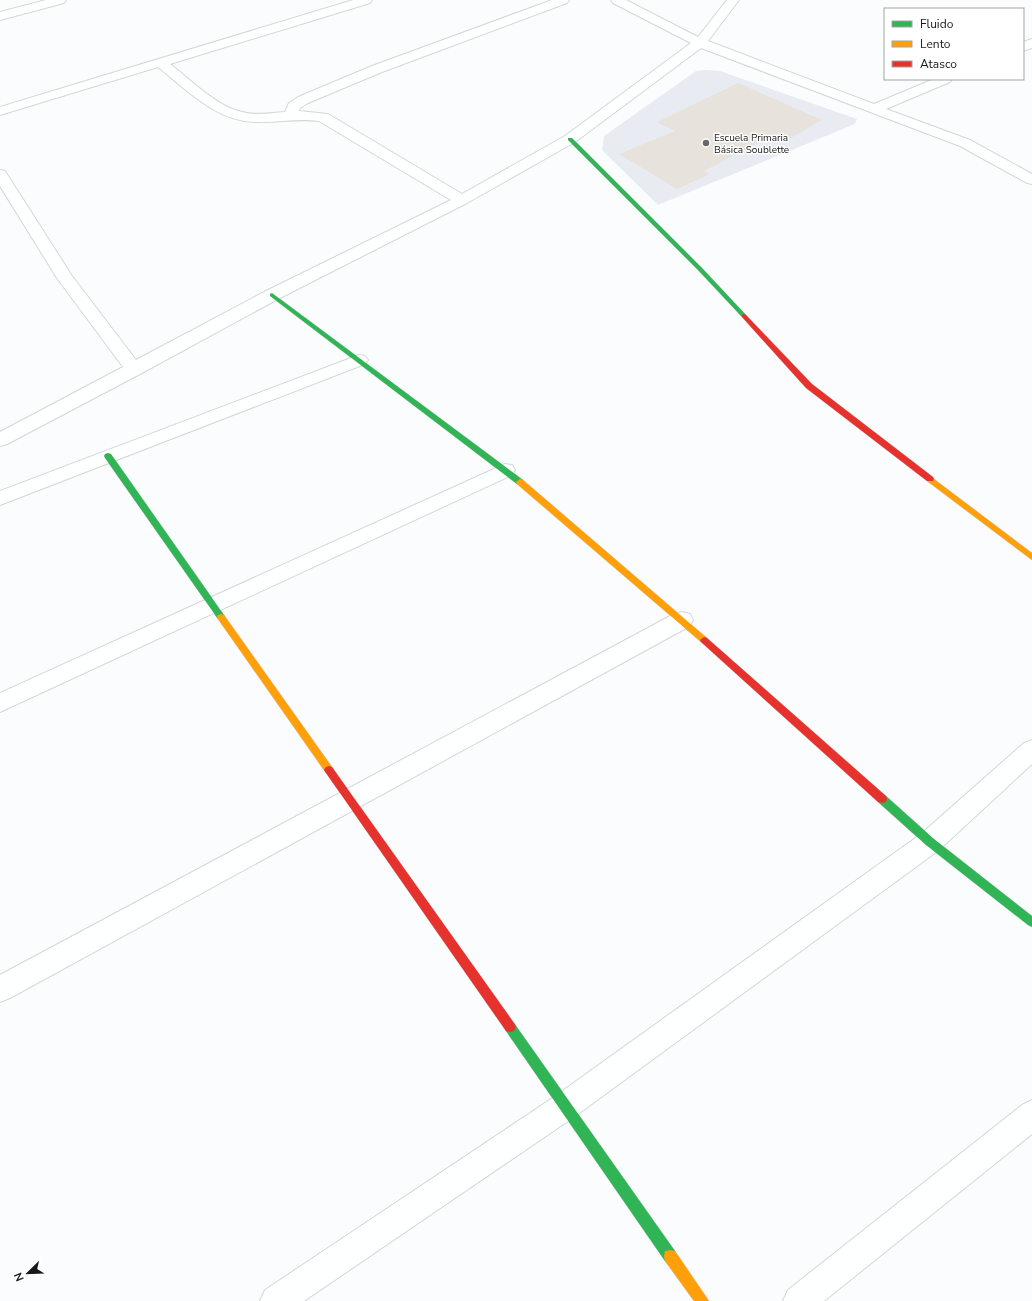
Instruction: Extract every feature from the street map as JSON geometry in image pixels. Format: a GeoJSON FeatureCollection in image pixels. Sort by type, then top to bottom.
{"type":"FeatureCollection","features":[{"type":"Feature","properties":{"kind":"street"},"geometry":{"type":"LineString","coordinates":[[0,16],[60,0]]}},
{"type":"Feature","properties":{"kind":"street"},"geometry":{"type":"LineString","coordinates":[[0,111],[366,0]]}},
{"type":"Feature","properties":{"kind":"street"},"geometry":{"type":"LineString","coordinates":[[291,115],[294,106],[302,100],[377,69],[564,0]]}},
{"type":"Feature","properties":{"kind":"street"},"geometry":{"type":"LineString","coordinates":[[617,0],[700,43],[876,108],[965,143],[1032,180]]}},
{"type":"Feature","properties":{"kind":"street"},"geometry":{"type":"LineString","coordinates":[[0,440],[134,370],[272,295],[462,200],[570,139],[700,43],[733,0]]}},
{"type":"Feature","properties":{"kind":"street"},"geometry":{"type":"LineString","coordinates":[[160,62],[230,114],[258,118],[291,115],[323,117],[462,200]]}},
{"type":"Feature","properties":{"kind":"street"},"geometry":{"type":"LineString","coordinates":[[876,108],[944,80]]}},
{"type":"Feature","properties":{"kind":"street"},"geometry":{"type":"LineString","coordinates":[[570,139],[700,269],[809,386],[1032,557]]}},
{"type":"Feature","properties":{"kind":"street"},"geometry":{"type":"LineString","coordinates":[[0,174],[65,278],[134,370]]}},
{"type":"Feature","properties":{"kind":"street"},"geometry":{"type":"LineString","coordinates":[[272,295],[505,470],[682,620],[930,842],[1032,922]]}},
{"type":"Feature","properties":{"kind":"street"},"geometry":{"type":"LineString","coordinates":[[0,498],[359,360]]}},
{"type":"Feature","properties":{"kind":"street"},"geometry":{"type":"LineString","coordinates":[[108,456],[564,1107],[702,1301]]}},
{"type":"Feature","properties":{"kind":"street"},"geometry":{"type":"LineString","coordinates":[[0,703],[505,470]]}},
{"type":"Feature","properties":{"kind":"street"},"geometry":{"type":"LineString","coordinates":[[0,988],[682,620]]}},
{"type":"Feature","properties":{"kind":"street"},"geometry":{"type":"LineString","coordinates":[[276,1301],[564,1107],[930,842],[1032,750]]}},
{"type":"Feature","properties":{"kind":"street"},"geometry":{"type":"LineString","coordinates":[[799,1301],[1032,1115]]}},
{"type":"Feature","properties":{"kind":"shaded area","name":"Escuela Primaria Básica Soublette"},"geometry":{"type":"Polygon","coordinates":[[[696,71],[720,71],[857,119],[855,124],[658,205],[602,150],[604,136],[696,71]]]}},
{"type":"Feature","properties":{"kind":"building"},"geometry":{"type":"Polygon","coordinates":[[[738,83],[822,120],[787,140],[775,134],[704,171],[710,174],[677,189],[619,154],[675,131],[657,122],[738,83]]]}},
{"type":"Feature","properties":{"kind":"traffic: fast"},"geometry":{"type":"LineString","coordinates":[[570,139],[700,269],[744,316]]}},
{"type":"Feature","properties":{"kind":"traffic: fast"},"geometry":{"type":"LineString","coordinates":[[272,295],[520,482]]}},
{"type":"Feature","properties":{"kind":"traffic: fast"},"geometry":{"type":"LineString","coordinates":[[108,456],[221,617]]}},
{"type":"Feature","properties":{"kind":"traffic: fast"},"geometry":{"type":"LineString","coordinates":[[882,799],[930,842],[1032,922]]}},
{"type":"Feature","properties":{"kind":"traffic: fast"},"geometry":{"type":"LineString","coordinates":[[510,1027],[670,1256]]}},
{"type":"Feature","properties":{"kind":"traffic: slow"},"geometry":{"type":"LineString","coordinates":[[930,479],[1032,557]]}},
{"type":"Feature","properties":{"kind":"traffic: slow"},"geometry":{"type":"LineString","coordinates":[[520,482],[704,640]]}},
{"type":"Feature","properties":{"kind":"traffic: slow"},"geometry":{"type":"LineString","coordinates":[[221,617],[329,770]]}},
{"type":"Feature","properties":{"kind":"traffic: slow"},"geometry":{"type":"LineString","coordinates":[[670,1256],[702,1301]]}},
{"type":"Feature","properties":{"kind":"traffic: jam"},"geometry":{"type":"LineString","coordinates":[[744,316],[809,386],[930,479]]}},
{"type":"Feature","properties":{"kind":"traffic: jam"},"geometry":{"type":"LineString","coordinates":[[704,640],[882,799]]}},
{"type":"Feature","properties":{"kind":"traffic: jam"},"geometry":{"type":"LineString","coordinates":[[329,770],[510,1027]]}},
{"type":"Feature","properties":{"kind":"place","name":"Escuela Primaria Básica Soublette"},"geometry":{"type":"Point","coordinates":[706,143]}}]}
